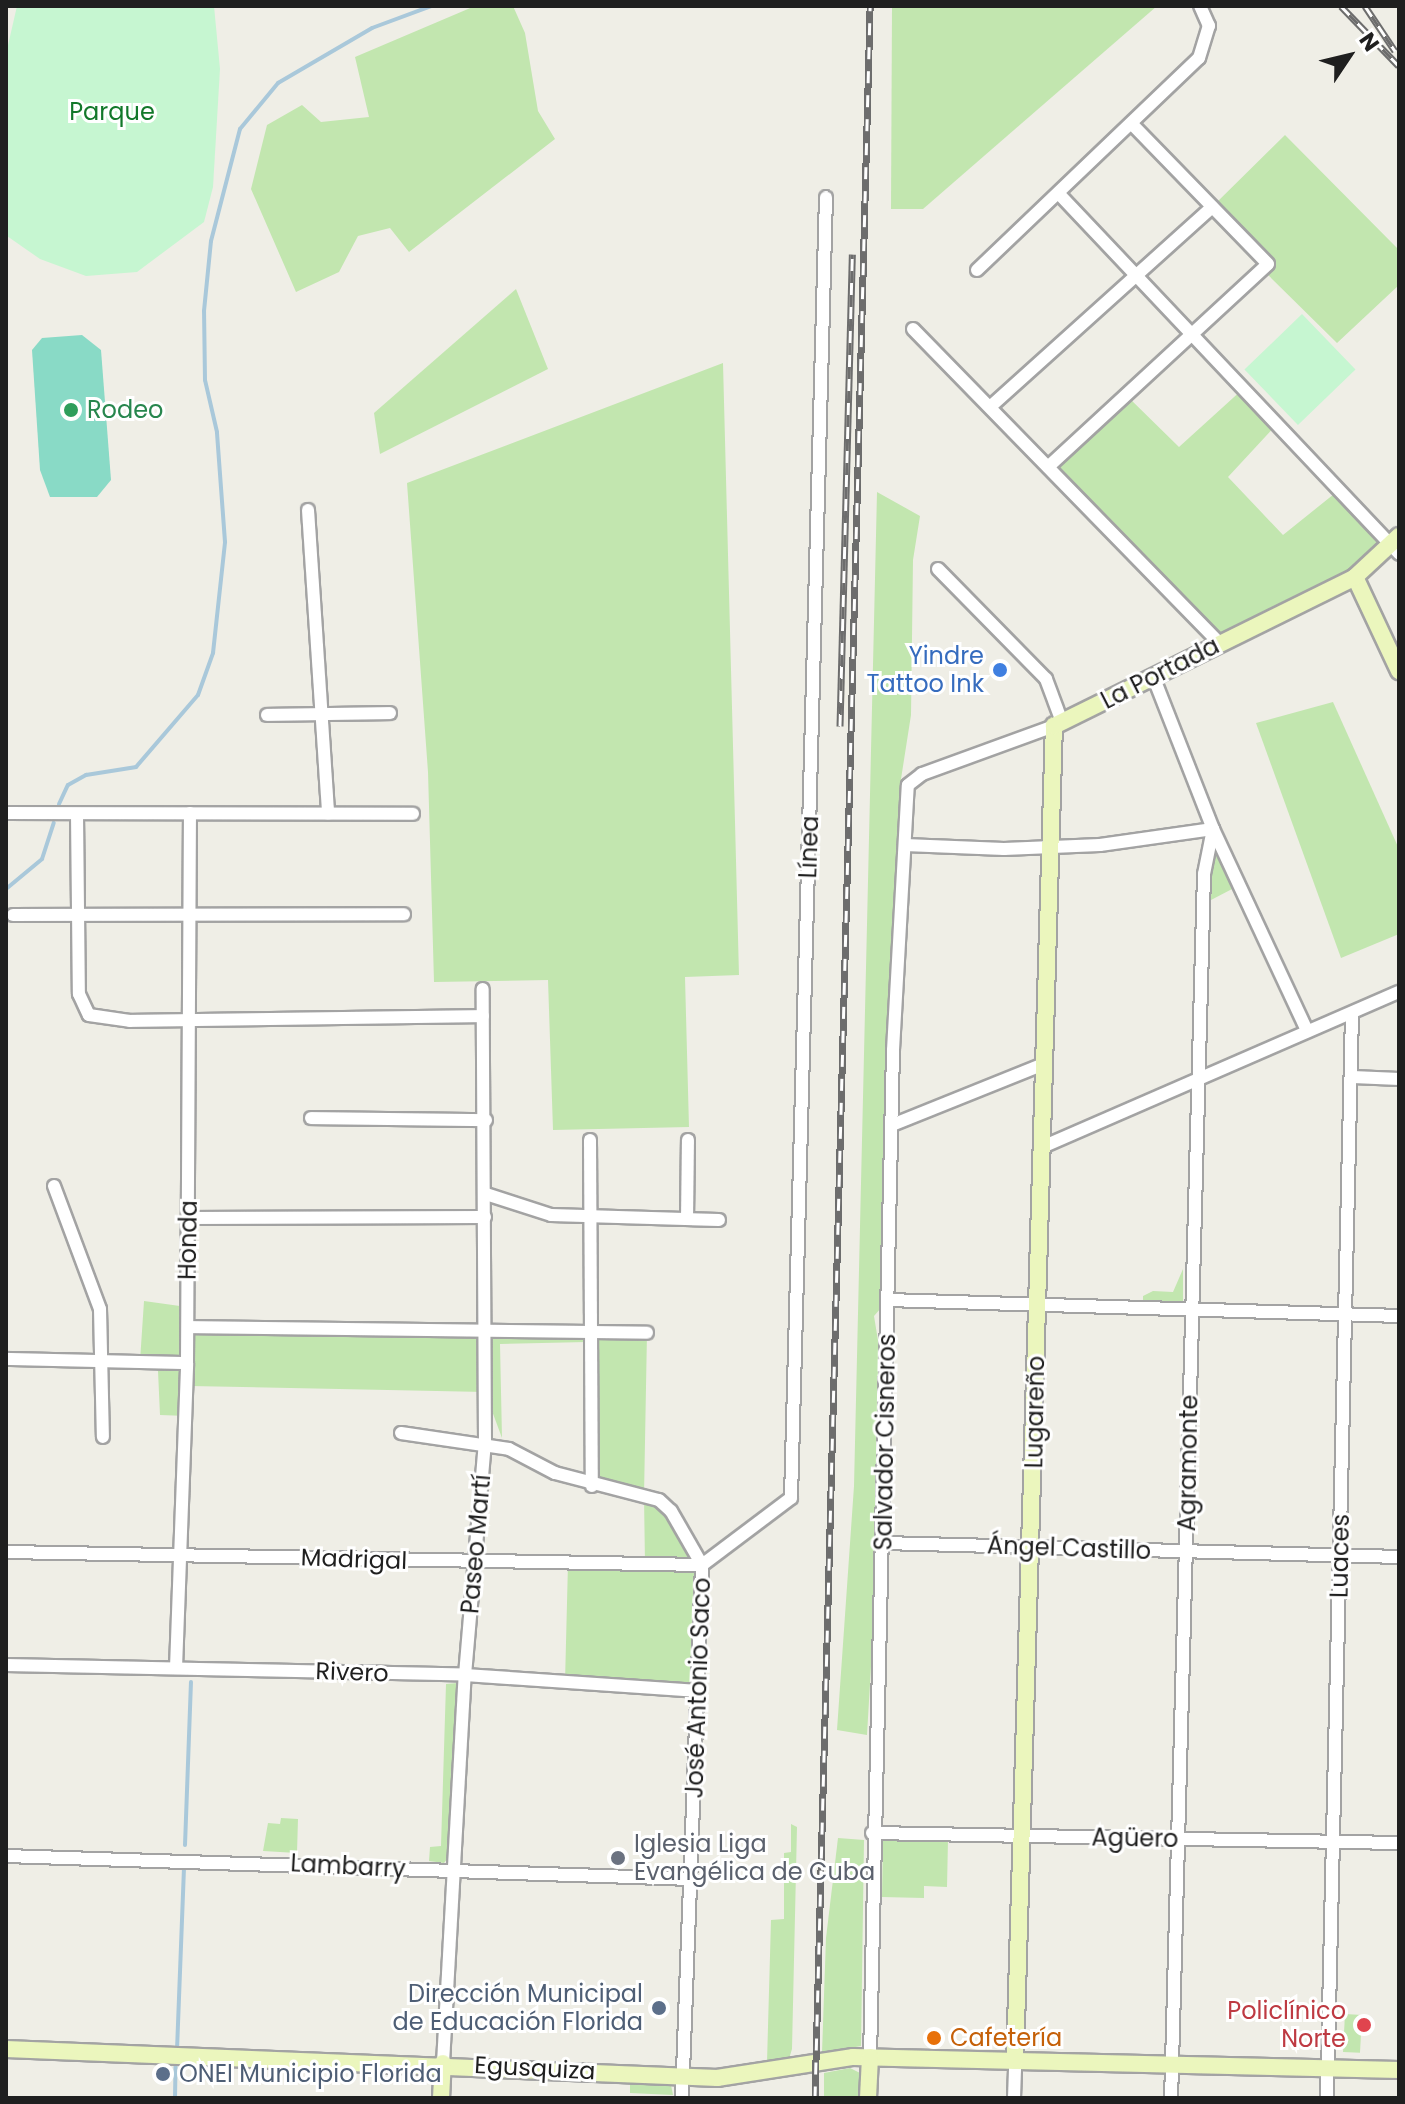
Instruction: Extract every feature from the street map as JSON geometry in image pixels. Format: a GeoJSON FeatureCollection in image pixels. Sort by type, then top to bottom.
{"type":"FeatureCollection","features":[{"type":"Feature","properties":{"kind":"street"},"geometry":{"type":"LineString","coordinates":[[977,270],[1060,195],[1199,58],[1209,26],[1200,6]]}},
{"type":"Feature","properties":{"kind":"street"},"geometry":{"type":"LineString","coordinates":[[1048,467],[1268,264],[1133,125]]}},
{"type":"Feature","properties":{"kind":"street"},"geometry":{"type":"LineString","coordinates":[[1060,195],[1396,545]]}},
{"type":"Feature","properties":{"kind":"street","name":"Línea"},"geometry":{"type":"LineString","coordinates":[[702,1565],[791,1498],[826,197]]}},
{"type":"Feature","properties":{"kind":"street"},"geometry":{"type":"LineString","coordinates":[[990,407],[1212,207]]}},
{"type":"Feature","properties":{"kind":"street"},"geometry":{"type":"LineString","coordinates":[[913,329],[1219,643]]}},
{"type":"Feature","properties":{"kind":"street"},"geometry":{"type":"LineString","coordinates":[[308,510],[328,813]]}},
{"type":"Feature","properties":{"kind":"street","name":"La Portada"},"geometry":{"type":"LineString","coordinates":[[908,785],[922,774],[1058,724],[1355,577],[1396,545]]}},
{"type":"Feature","properties":{"kind":"street"},"geometry":{"type":"LineString","coordinates":[[938,569],[1046,679],[1058,724]]}},
{"type":"Feature","properties":{"kind":"street"},"geometry":{"type":"LineString","coordinates":[[1355,577],[1399,671]]}},
{"type":"Feature","properties":{"kind":"street"},"geometry":{"type":"LineString","coordinates":[[1153,676],[1213,829],[1307,1031]]}},
{"type":"Feature","properties":{"kind":"street"},"geometry":{"type":"LineString","coordinates":[[267,715],[390,713]]}},
{"type":"Feature","properties":{"kind":"street","name":"Lugareño"},"geometry":{"type":"LineString","coordinates":[[1014,2098],[1032,1547],[1047,847],[1058,724]]}},
{"type":"Feature","properties":{"kind":"street","name":"Salvador Cisneros"},"geometry":{"type":"LineString","coordinates":[[868,2098],[872,1833],[883,1543],[892,1125],[908,785]]}},
{"type":"Feature","properties":{"kind":"street"},"geometry":{"type":"LineString","coordinates":[[6,813],[413,814]]}},
{"type":"Feature","properties":{"kind":"street","name":"Honda"},"geometry":{"type":"LineString","coordinates":[[176,1668],[188,1327],[192,1021],[190,813]]}},
{"type":"Feature","properties":{"kind":"street"},"geometry":{"type":"LineString","coordinates":[[77,814],[83,1009],[102,1018],[192,1021],[483,1016]]}},
{"type":"Feature","properties":{"kind":"street"},"geometry":{"type":"LineString","coordinates":[[905,845],[1047,847],[1213,829]]}},
{"type":"Feature","properties":{"kind":"street","name":"Agramonte"},"geometry":{"type":"LineString","coordinates":[[1171,2098],[1204,874],[1213,829]]}},
{"type":"Feature","properties":{"kind":"street"},"geometry":{"type":"LineString","coordinates":[[13,915],[404,914]]}},
{"type":"Feature","properties":{"kind":"street","name":"Paseo Martí"},"geometry":{"type":"LineString","coordinates":[[441,2098],[465,1675],[485,1442],[486,1120],[483,989]]}},
{"type":"Feature","properties":{"kind":"street"},"geometry":{"type":"LineString","coordinates":[[1042,1147],[1399,992]]}},
{"type":"Feature","properties":{"kind":"street","name":"Luaces"},"geometry":{"type":"LineString","coordinates":[[1327,2098],[1353,1077],[1352,1013]]}},
{"type":"Feature","properties":{"kind":"street"},"geometry":{"type":"LineString","coordinates":[[892,1125],[1044,1064]]}},
{"type":"Feature","properties":{"kind":"street"},"geometry":{"type":"LineString","coordinates":[[1353,1077],[1399,1079]]}},
{"type":"Feature","properties":{"kind":"street"},"geometry":{"type":"LineString","coordinates":[[311,1118],[486,1120]]}},
{"type":"Feature","properties":{"kind":"street"},"geometry":{"type":"LineString","coordinates":[[590,1140],[592,1486]]}},
{"type":"Feature","properties":{"kind":"street"},"geometry":{"type":"LineString","coordinates":[[687,1219],[688,1140]]}},
{"type":"Feature","properties":{"kind":"street"},"geometry":{"type":"LineString","coordinates":[[54,1186],[94,1287],[103,1359],[103,1437]]}},
{"type":"Feature","properties":{"kind":"street"},"geometry":{"type":"LineString","coordinates":[[486,1194],[551,1215],[719,1220]]}},
{"type":"Feature","properties":{"kind":"street"},"geometry":{"type":"LineString","coordinates":[[188,1218],[485,1217]]}},
{"type":"Feature","properties":{"kind":"street"},"geometry":{"type":"LineString","coordinates":[[888,1300],[1191,1312],[1399,1316]]}},
{"type":"Feature","properties":{"kind":"street"},"geometry":{"type":"LineString","coordinates":[[188,1327],[647,1333]]}},
{"type":"Feature","properties":{"kind":"street"},"geometry":{"type":"LineString","coordinates":[[6,1359],[187,1363]]}},
{"type":"Feature","properties":{"kind":"street"},"geometry":{"type":"LineString","coordinates":[[401,1433],[485,1442],[592,1486],[659,1500],[702,1565]]}},
{"type":"Feature","properties":{"kind":"street","name":"Ángel Castillo"},"geometry":{"type":"LineString","coordinates":[[883,1543],[1399,1557]]}},
{"type":"Feature","properties":{"kind":"street","name":"Madrigal"},"geometry":{"type":"LineString","coordinates":[[6,1552],[702,1565]]}},
{"type":"Feature","properties":{"kind":"street","name":"José Antonio Saco"},"geometry":{"type":"LineString","coordinates":[[682,2098],[702,1565]]}},
{"type":"Feature","properties":{"kind":"street","name":"Rivero"},"geometry":{"type":"LineString","coordinates":[[6,1665],[465,1675],[698,1691]]}},
{"type":"Feature","properties":{"kind":"street","name":"Agüero"},"geometry":{"type":"LineString","coordinates":[[872,1833],[1399,1843]]}},
{"type":"Feature","properties":{"kind":"street","name":"Lambarry"},"geometry":{"type":"LineString","coordinates":[[6,1856],[691,1879]]}},
{"type":"Feature","properties":{"kind":"street","name":"Egusquiza"},"geometry":{"type":"LineString","coordinates":[[6,2049],[443,2063],[683,2077],[748,2076],[870,2057],[1399,2070]]}},
{"type":"Feature","properties":{"kind":"green space","name":"Parque"},"geometry":{"type":"Polygon","coordinates":[[[17,6],[214,6],[220,69],[213,187],[204,222],[137,272],[86,276],[40,259],[7,236],[6,54],[17,6]]]}},
{"type":"Feature","properties":{"kind":"green space"},"geometry":{"type":"Polygon","coordinates":[[[475,6],[513,6],[525,33],[538,111],[555,139],[409,252],[390,228],[358,236],[339,272],[296,292],[251,189],[267,125],[302,105],[321,122],[369,117],[355,57],[475,6]]]}},
{"type":"Feature","properties":{"kind":"green space"},"geometry":{"type":"Polygon","coordinates":[[[892,6],[1157,6],[923,209],[891,209],[892,6]]]}},
{"type":"Feature","properties":{"kind":"green space"},"geometry":{"type":"Polygon","coordinates":[[[1285,135],[1399,250],[1399,285],[1337,343],[1262,269],[1268,265],[1212,207],[1285,135]]]}},
{"type":"Feature","properties":{"kind":"green space"},"geometry":{"type":"Polygon","coordinates":[[[516,289],[548,369],[380,454],[374,413],[516,289]]]}},
{"type":"Feature","properties":{"kind":"green space"},"geometry":{"type":"Polygon","coordinates":[[[1302,314],[1355,369],[1298,425],[1244,370],[1302,314]]]}},
{"type":"Feature","properties":{"kind":"green space","name":"Rodeo"},"geometry":{"type":"Polygon","coordinates":[[[82,335],[101,350],[111,480],[97,497],[50,497],[40,470],[32,350],[42,338],[82,335]]]}},
{"type":"Feature","properties":{"kind":"green space"},"geometry":{"type":"Polygon","coordinates":[[[723,363],[739,975],[685,977],[689,1127],[553,1130],[548,980],[434,982],[428,772],[407,483],[723,363]]]}},
{"type":"Feature","properties":{"kind":"green space"},"geometry":{"type":"Polygon","coordinates":[[[1244,388],[1277,424],[1228,477],[1283,535],[1339,490],[1390,545],[1355,577],[1219,643],[1048,467],[1126,395],[1179,447],[1244,388]]]}},
{"type":"Feature","properties":{"kind":"green space"},"geometry":{"type":"Polygon","coordinates":[[[877,492],[920,516],[913,560],[911,715],[901,779],[881,1308],[874,1316],[881,1359],[880,1514],[867,1735],[837,1730],[854,1486],[877,492]]]}},
{"type":"Feature","properties":{"kind":"green space"},"geometry":{"type":"Polygon","coordinates":[[[1333,702],[1399,849],[1399,934],[1341,958],[1256,723],[1333,702]]]}},
{"type":"Feature","properties":{"kind":"green space"},"geometry":{"type":"Polygon","coordinates":[[[1217,853],[1234,888],[1211,900],[1211,861],[1217,853]]]}},
{"type":"Feature","properties":{"kind":"green space"},"geometry":{"type":"Polygon","coordinates":[[[1183,1269],[1183,1303],[1175,1307],[1143,1302],[1143,1296],[1153,1291],[1173,1292],[1183,1269]]]}},
{"type":"Feature","properties":{"kind":"green space"},"geometry":{"type":"Polygon","coordinates":[[[144,1301],[187,1307],[188,1326],[647,1333],[644,1496],[659,1500],[702,1565],[698,1691],[565,1682],[568,1563],[645,1564],[644,1497],[592,1486],[587,1342],[500,1344],[502,1438],[485,1392],[190,1386],[187,1416],[160,1415],[158,1371],[140,1361],[144,1301]]]}},
{"type":"Feature","properties":{"kind":"green space"},"geometry":{"type":"Polygon","coordinates":[[[458,1683],[451,1854],[444,1863],[429,1861],[430,1847],[441,1846],[446,1684],[458,1683]]]}},
{"type":"Feature","properties":{"kind":"green space"},"geometry":{"type":"Polygon","coordinates":[[[281,1818],[298,1819],[297,1853],[263,1851],[268,1823],[280,1824],[281,1818]]]}},
{"type":"Feature","properties":{"kind":"green space"},"geometry":{"type":"Polygon","coordinates":[[[791,1824],[797,1827],[792,2049],[788,2062],[767,2062],[771,1920],[784,1919],[784,1853],[791,1852],[791,1824]]]}},
{"type":"Feature","properties":{"kind":"green space"},"geometry":{"type":"Polygon","coordinates":[[[838,1838],[864,1840],[861,2046],[822,2053],[826,1938],[838,1838]]]}},
{"type":"Feature","properties":{"kind":"green space"},"geometry":{"type":"Polygon","coordinates":[[[883,1839],[948,1840],[947,1887],[924,1886],[924,1898],[882,1897],[883,1839]]]}},
{"type":"Feature","properties":{"kind":"green space"},"geometry":{"type":"Polygon","coordinates":[[[1345,2014],[1362,2015],[1360,2053],[1343,2052],[1345,2014]]]}},
{"type":"Feature","properties":{"kind":"green space"},"geometry":{"type":"Polygon","coordinates":[[[850,2068],[860,2073],[860,2098],[824,2098],[824,2073],[850,2068]]]}},
{"type":"Feature","properties":{"kind":"green space"},"geometry":{"type":"Polygon","coordinates":[[[630,2084],[671,2085],[673,2095],[630,2093],[630,2084]]]}},
{"type":"Feature","properties":{"kind":"waterway"},"geometry":{"type":"LineString","coordinates":[[59,804],[68,785],[86,775],[136,767],[198,695],[213,653],[225,542],[217,432],[205,380],[204,311],[211,241],[240,129],[278,83],[372,28],[431,6]]}},
{"type":"Feature","properties":{"kind":"waterway"},"geometry":{"type":"LineString","coordinates":[[6,889],[42,859],[54,823]]}},
{"type":"Feature","properties":{"kind":"waterway"},"geometry":{"type":"LineString","coordinates":[[185,1845],[191,1682]]}},
{"type":"Feature","properties":{"kind":"waterway"},"geometry":{"type":"LineString","coordinates":[[177,2050],[184,1869]]}},
{"type":"Feature","properties":{"kind":"waterway"},"geometry":{"type":"LineString","coordinates":[[175,2098],[176,2059]]}},
{"type":"Feature","properties":{"kind":"railway"},"geometry":{"type":"LineString","coordinates":[[815,2098],[870,6]]}},
{"type":"Feature","properties":{"kind":"railway"},"geometry":{"type":"LineString","coordinates":[[1341,6],[1399,66]]}},
{"type":"Feature","properties":{"kind":"railway"},"geometry":{"type":"LineString","coordinates":[[1365,6],[1395,51]]}},
{"type":"Feature","properties":{"kind":"railway"},"geometry":{"type":"LineString","coordinates":[[840,726],[852,254]]}},
{"type":"Feature","properties":{"kind":"place","name":"Rodeo"},"geometry":{"type":"Point","coordinates":[71,410]}},
{"type":"Feature","properties":{"kind":"place","name":"Yindre Tattoo Ink"},"geometry":{"type":"Point","coordinates":[1000,670]}},
{"type":"Feature","properties":{"kind":"place","name":"Iglesia Liga Evangélica de Cuba"},"geometry":{"type":"Point","coordinates":[618,1858]}},
{"type":"Feature","properties":{"kind":"place","name":"Dirección Municipal de Educación Florida"},"geometry":{"type":"Point","coordinates":[659,2008]}},
{"type":"Feature","properties":{"kind":"place","name":"Policlínico Norte"},"geometry":{"type":"Point","coordinates":[1364,2025]}},
{"type":"Feature","properties":{"kind":"place","name":"Cafetería"},"geometry":{"type":"Point","coordinates":[934,2038]}},
{"type":"Feature","properties":{"kind":"place","name":"ONEI Municipio Florida"},"geometry":{"type":"Point","coordinates":[163,2074]}}]}
